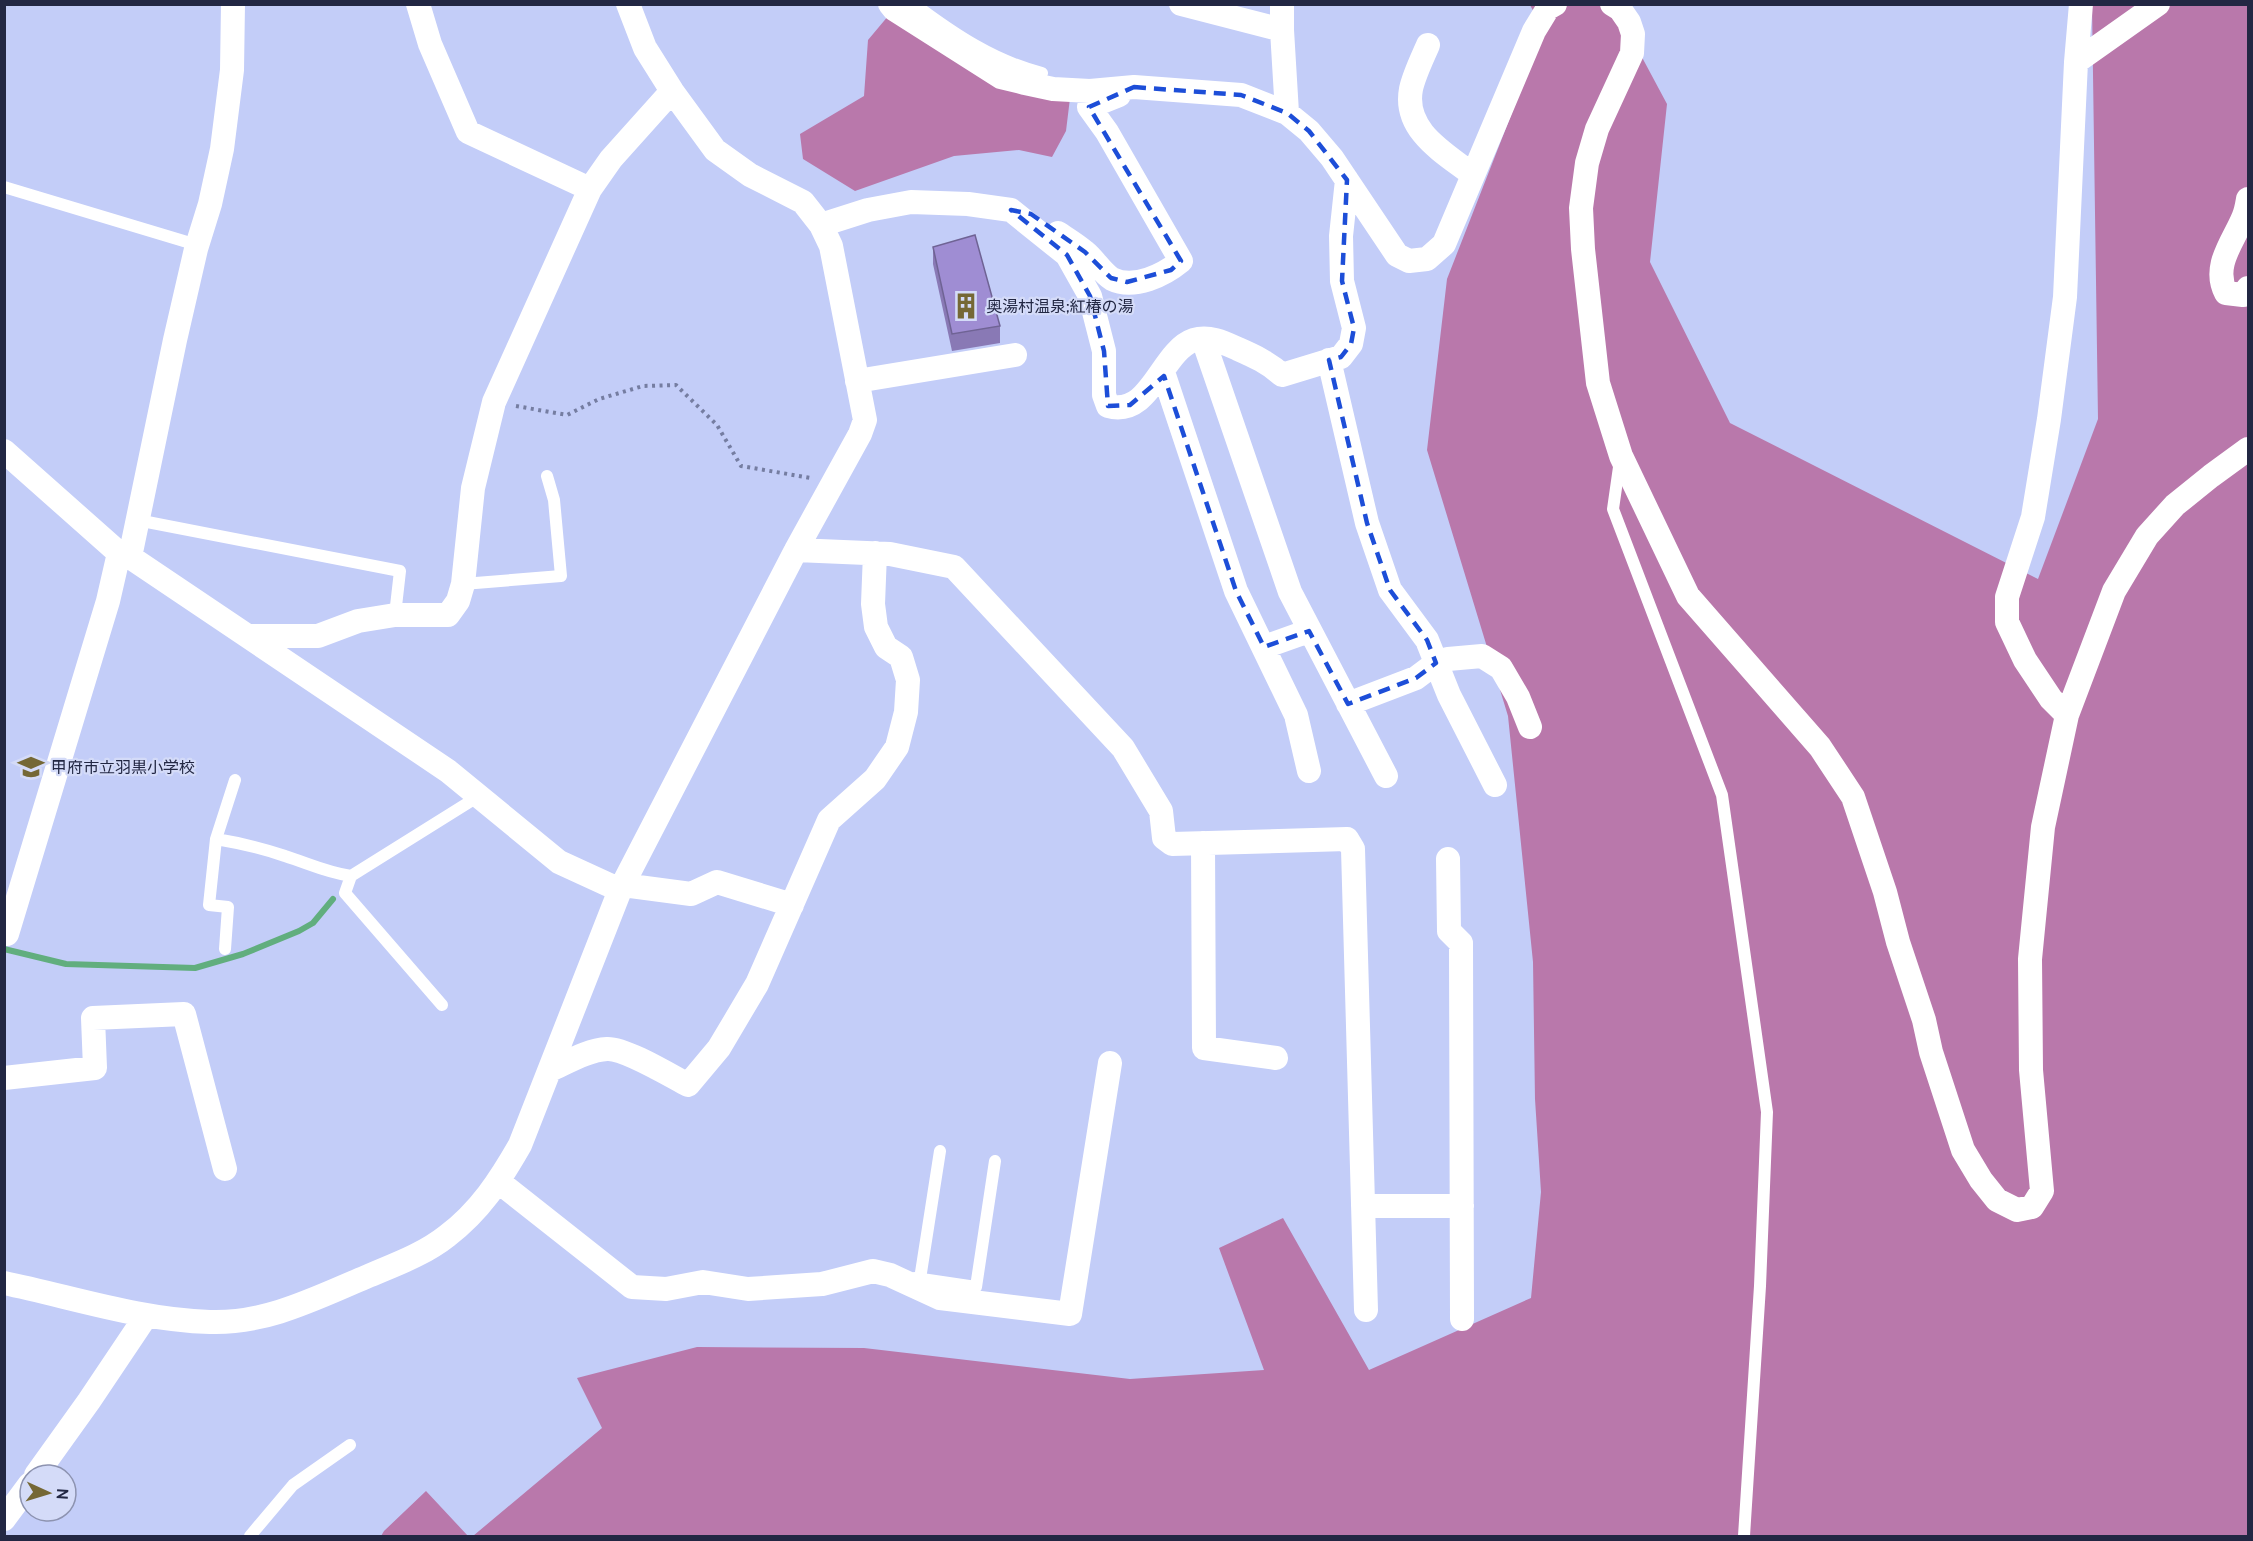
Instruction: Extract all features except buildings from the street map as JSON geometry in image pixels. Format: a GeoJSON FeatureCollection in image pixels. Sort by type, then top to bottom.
{"type":"FeatureCollection","features":[{"type":"Feature","properties":{"kind":"street"},"geometry":{"type":"LineString","coordinates":[[6,938],[108,601],[137,520],[175,340],[222,149],[232,70],[233,4]]}},
{"type":"Feature","properties":{"kind":"street"},"geometry":{"type":"LineString","coordinates":[[417,4],[430,44],[468,132],[590,189]]}},
{"type":"Feature","properties":{"kind":"street"},"geometry":{"type":"LineString","coordinates":[[4,1283],[146,1316],[211,1322],[255,1318],[287,1310],[424,1252],[448,1236],[477,1209],[499,1182],[520,1145],[622,888],[796,550],[860,434],[865,420],[831,246],[821,225],[803,202],[750,174],[715,150],[672,91],[645,48],[628,4]]}},
{"type":"Feature","properties":{"kind":"street"},"geometry":{"type":"LineString","coordinates":[[890,4],[894,9],[1001,77],[1053,89],[1090,91],[1134,87],[1240,95],[1287,113],[1309,131],[1332,158],[1397,255],[1409,261],[1427,260],[1444,244],[1534,31],[1548,8],[1555,4]]}},
{"type":"Feature","properties":{"kind":"street"},"geometry":{"type":"LineString","coordinates":[[1181,4],[1282,30]]}},
{"type":"Feature","properties":{"kind":"street"},"geometry":{"type":"LineString","coordinates":[[1282,4],[1287,113]]}},
{"type":"Feature","properties":{"kind":"street"},"geometry":{"type":"LineString","coordinates":[[1612,4],[1620,9],[1629,22],[1633,34],[1632,53],[1598,129],[1587,163],[1581,208],[1583,249],[1598,383],[1621,456],[1688,596],[1820,747],[1853,797],[1885,892],[1898,942],[1924,1020],[1931,1052],[1963,1150],[1996,1200],[2017,1210],[2032,1207],[2042,1191],[2031,1070],[2030,959],[2043,827],[2067,715],[2114,591],[2148,536],[2175,505],[2248,449]]}},
{"type":"Feature","properties":{"kind":"street"},"geometry":{"type":"LineString","coordinates":[[2067,715],[2051,699],[2025,660],[2007,622],[2007,597],[2033,517],[2054,386],[2065,297],[2080,4]]}},
{"type":"Feature","properties":{"kind":"street"},"geometry":{"type":"LineString","coordinates":[[2076,62],[2158,4]]}},
{"type":"Feature","properties":{"kind":"street"},"geometry":{"type":"LineString","coordinates":[[1428,45],[1411,88],[1412,118],[1420,132],[1473,176]]}},
{"type":"Feature","properties":{"kind":"street"},"geometry":{"type":"LineString","coordinates":[[821,225],[868,210],[912,202],[968,204],[1011,210],[1031,214],[1085,252],[1111,278],[1127,282],[1153,278],[1171,270],[1181,261],[1107,132],[1089,107],[1110,100],[1134,87]]}},
{"type":"Feature","properties":{"kind":"street"},"geometry":{"type":"LineString","coordinates":[[248,636],[318,636],[358,621],[394,615],[448,615],[458,601],[463,584],[473,488],[494,402],[590,189],[611,159],[672,91]]}},
{"type":"Feature","properties":{"kind":"street"},"geometry":{"type":"LineString","coordinates":[[1011,210],[1067,255],[1090,296],[1104,351],[1104,395],[1108,406],[1118,409],[1130,405],[1153,385],[1179,349],[1193,340],[1221,341],[1258,358],[1282,375],[1341,357],[1351,345],[1354,328],[1342,281],[1341,236],[1347,180]]}},
{"type":"Feature","properties":{"kind":"street"},"geometry":{"type":"LineString","coordinates":[[2248,200],[2243,218],[2222,266],[2220,282],[2226,293],[2242,295],[2248,288]]}},
{"type":"Feature","properties":{"kind":"street"},"geometry":{"type":"LineString","coordinates":[[1203,339],[1290,592],[1386,776]]}},
{"type":"Feature","properties":{"kind":"street"},"geometry":{"type":"LineString","coordinates":[[857,381],[1015,355]]}},
{"type":"Feature","properties":{"kind":"street"},"geometry":{"type":"LineString","coordinates":[[1329,360],[1367,523],[1390,590],[1427,640],[1449,695],[1495,785]]}},
{"type":"Feature","properties":{"kind":"street"},"geometry":{"type":"LineString","coordinates":[[1163,372],[1236,591],[1296,715],[1309,771]]}},
{"type":"Feature","properties":{"kind":"street"},"geometry":{"type":"LineString","coordinates":[[4,451],[125,555],[448,771],[559,862],[622,888],[691,894],[717,882],[792,905]]}},
{"type":"Feature","properties":{"kind":"street"},"geometry":{"type":"LineString","coordinates":[[796,550],[890,554],[954,567],[1123,748],[1161,811],[1164,837],[1172,844],[1347,839],[1353,849],[1366,1310]]}},
{"type":"Feature","properties":{"kind":"street"},"geometry":{"type":"LineString","coordinates":[[550,1070],[591,1053],[609,1049],[623,1053],[688,1084],[719,1048],[757,984],[829,820],[875,779],[897,747],[906,712],[908,680],[901,657],[886,647],[876,627],[873,604],[875,553]]}},
{"type":"Feature","properties":{"kind":"street"},"geometry":{"type":"LineString","coordinates":[[1264,647],[1309,631]]}},
{"type":"Feature","properties":{"kind":"street"},"geometry":{"type":"LineString","coordinates":[[1348,704],[1416,678],[1436,663],[1448,659],[1482,656],[1501,668],[1518,698],[1530,727]]}},
{"type":"Feature","properties":{"kind":"street"},"geometry":{"type":"LineString","coordinates":[[1203,843],[1204,1048],[1276,1058]]}},
{"type":"Feature","properties":{"kind":"street"},"geometry":{"type":"LineString","coordinates":[[1448,859],[1449,931],[1461,943],[1462,1319]]}},
{"type":"Feature","properties":{"kind":"street"},"geometry":{"type":"LineString","coordinates":[[4,1078],[94,1068],[93,1018],[184,1014],[225,1169]]}},
{"type":"Feature","properties":{"kind":"street"},"geometry":{"type":"LineString","coordinates":[[499,1182],[632,1287],[666,1289],[703,1282],[748,1289],[822,1284],[873,1271],[890,1275],[940,1298],[1070,1314],[1110,1063]]}},
{"type":"Feature","properties":{"kind":"street"},"geometry":{"type":"LineString","coordinates":[[1363,1206],[1462,1206]]}},
{"type":"Feature","properties":{"kind":"street"},"geometry":{"type":"LineString","coordinates":[[40,1463],[146,1316]]}},
{"type":"Feature","properties":{"kind":"street"},"geometry":{"type":"LineString","coordinates":[[4,1519],[18,1495]]}},
{"type":"Feature","properties":{"kind":"lane"},"geometry":{"type":"LineString","coordinates":[[914,4],[997,58],[1017,67],[1042,73]]}},
{"type":"Feature","properties":{"kind":"lane"},"geometry":{"type":"LineString","coordinates":[[4,187],[197,245]]}},
{"type":"Feature","properties":{"kind":"lane"},"geometry":{"type":"LineString","coordinates":[[1621,456],[1613,509],[1722,795],[1767,1112],[1759,1298],[1744,1536]]}},
{"type":"Feature","properties":{"kind":"lane"},"geometry":{"type":"LineString","coordinates":[[463,584],[561,576],[554,500],[547,476]]}},
{"type":"Feature","properties":{"kind":"lane"},"geometry":{"type":"LineString","coordinates":[[137,520],[400,571],[394,615]]}},
{"type":"Feature","properties":{"kind":"lane"},"geometry":{"type":"LineString","coordinates":[[225,949],[228,907],[209,905],[216,839],[235,780]]}},
{"type":"Feature","properties":{"kind":"lane"},"geometry":{"type":"LineString","coordinates":[[442,1005],[345,892],[351,876],[479,796]]}},
{"type":"Feature","properties":{"kind":"lane"},"geometry":{"type":"LineString","coordinates":[[216,839],[244,843],[327,872],[351,876]]}},
{"type":"Feature","properties":{"kind":"lane"},"geometry":{"type":"LineString","coordinates":[[921,1279],[940,1151]]}},
{"type":"Feature","properties":{"kind":"lane"},"geometry":{"type":"LineString","coordinates":[[890,1275],[975,1287],[995,1161]]}},
{"type":"Feature","properties":{"kind":"lane"},"geometry":{"type":"LineString","coordinates":[[250,1536],[293,1485],[350,1445]]}},
{"type":"Feature","properties":{"kind":"path"},"geometry":{"type":"LineString","coordinates":[[494,402],[567,415],[599,399],[643,386],[676,385],[717,425],[741,466],[834,483]]}},
{"type":"Feature","properties":{"kind":"highlighted area"},"geometry":{"type":"Polygon","coordinates":[[[1134,87],[1241,95],[1287,113],[1309,131],[1347,180],[1342,281],[1354,328],[1351,344],[1341,357],[1329,360],[1367,523],[1390,590],[1427,640],[1436,663],[1416,678],[1348,704],[1309,631],[1264,647],[1236,591],[1164,376],[1130,405],[1108,406],[1104,351],[1090,296],[1067,255],[1011,210],[1031,214],[1085,252],[1111,278],[1127,282],[1171,270],[1181,261],[1089,107],[1134,87]]]}},
{"type":"Feature","properties":{"kind":"shaded area"},"geometry":{"type":"Polygon","coordinates":[[[1530,5],[1614,5],[1667,104],[1650,262],[1730,423],[2038,579],[2098,419],[2092,5],[2248,5],[2248,1536],[473,1536],[602,1428],[577,1378],[697,1347],[864,1348],[1130,1379],[1264,1370],[1219,1248],[1283,1218],[1369,1370],[1531,1298],[1541,1192],[1535,1099],[1533,962],[1508,716],[1427,450],[1447,279],[1544,31],[1530,5]]]}},
{"type":"Feature","properties":{"kind":"shaded area"},"geometry":{"type":"Polygon","coordinates":[[[894,9],[1071,90],[1066,131],[1052,157],[1019,150],[954,156],[855,191],[803,159],[800,134],[864,96],[868,40],[894,9]]]}},
{"type":"Feature","properties":{"kind":"shaded area"},"geometry":{"type":"Polygon","coordinates":[[[426,1491],[468,1536],[381,1536],[384,1531],[426,1491]]]}},
{"type":"Feature","properties":{"kind":"waterway"},"geometry":{"type":"LineString","coordinates":[[4,949],[66,964],[195,968],[243,954],[299,931],[313,923],[333,899]]}},
{"type":"Feature","properties":{"kind":"place","name":"奥湯村温泉;紅椿の湯"},"geometry":{"type":"Point","coordinates":[966,306]}},
{"type":"Feature","properties":{"kind":"place","name":"甲府市立羽黒小学校"},"geometry":{"type":"Point","coordinates":[31,767]}}]}
